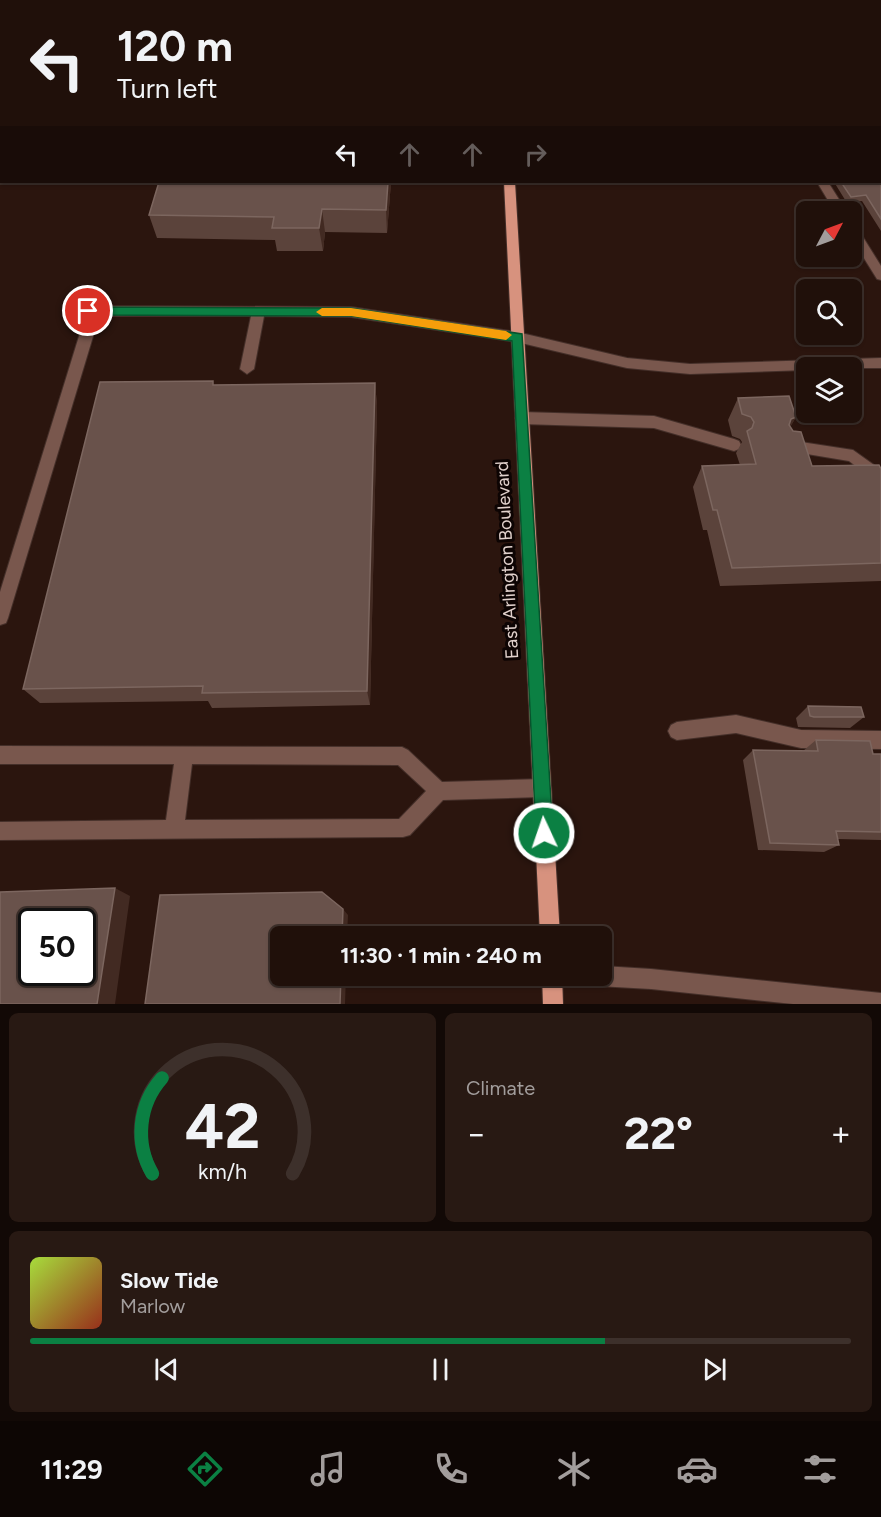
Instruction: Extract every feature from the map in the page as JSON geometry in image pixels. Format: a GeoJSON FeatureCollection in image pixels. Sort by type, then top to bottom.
{"type":"FeatureCollection","features":[{"type":"Feature","properties":{"kind":"main road","name":"East Arlington Boulevard"},"geometry":{"type":"LineString","coordinates":[[509,183],[549,926]]}},
{"type":"Feature","properties":{"kind":"main road"},"geometry":{"type":"LineString","coordinates":[[552,986],[553,1004]]}},
{"type":"Feature","properties":{"kind":"lane"},"geometry":{"type":"LineString","coordinates":[[824,183],[834,201]]}},
{"type":"Feature","properties":{"kind":"lane"},"geometry":{"type":"LineString","coordinates":[[862,245],[881,276]]}},
{"type":"Feature","properties":{"kind":"lane"},"geometry":{"type":"LineString","coordinates":[[0,618],[91,320],[88,307],[351,312],[518,337],[627,363],[690,369],[881,363]]}},
{"type":"Feature","properties":{"kind":"lane"},"geometry":{"type":"LineString","coordinates":[[247,369],[258,312]]}},
{"type":"Feature","properties":{"kind":"lane"},"geometry":{"type":"LineString","coordinates":[[522,418],[654,422],[734,445]]}},
{"type":"Feature","properties":{"kind":"lane"},"geometry":{"type":"LineString","coordinates":[[786,446],[853,456],[881,478]]}},
{"type":"Feature","properties":{"kind":"lane"},"geometry":{"type":"LineString","coordinates":[[677,731],[736,724],[801,739],[881,740]]}},
{"type":"Feature","properties":{"kind":"lane"},"geometry":{"type":"LineString","coordinates":[[0,755],[402,756],[439,791]]}},
{"type":"Feature","properties":{"kind":"lane"},"geometry":{"type":"LineString","coordinates":[[174,830],[184,756]]}},
{"type":"Feature","properties":{"kind":"lane"},"geometry":{"type":"LineString","coordinates":[[0,831],[403,828],[439,791],[542,788]]}},
{"type":"Feature","properties":{"kind":"lane"},"geometry":{"type":"LineString","coordinates":[[612,976],[651,978],[881,1003]]}},
{"type":"Feature","properties":{"kind":"building"},"geometry":{"type":"Polygon","coordinates":[[[159,183],[388,183],[386,210],[322,209],[319,228],[272,228],[274,217],[149,215],[159,183]]]}},
{"type":"Feature","properties":{"kind":"building"},"geometry":{"type":"Polygon","coordinates":[[[842,183],[881,183],[881,219],[866,195],[851,197],[842,183]]]}},
{"type":"Feature","properties":{"kind":"building"},"geometry":{"type":"Polygon","coordinates":[[[213,381],[213,385],[375,383],[367,691],[202,693],[203,686],[23,689],[100,382],[213,381]]]}},
{"type":"Feature","properties":{"kind":"building"},"geometry":{"type":"Polygon","coordinates":[[[789,396],[796,417],[791,419],[789,425],[793,431],[801,432],[812,466],[879,465],[881,469],[881,563],[732,568],[717,510],[713,510],[702,466],[756,464],[747,431],[752,428],[754,422],[751,417],[742,414],[738,398],[789,396]]]}},
{"type":"Feature","properties":{"kind":"building"},"geometry":{"type":"Polygon","coordinates":[[[808,706],[861,707],[864,717],[814,717],[810,716],[808,706]]]}},
{"type":"Feature","properties":{"kind":"building"},"geometry":{"type":"Polygon","coordinates":[[[816,740],[870,741],[873,754],[881,754],[881,832],[836,831],[839,845],[770,843],[753,750],[818,751],[816,740]]]}},
{"type":"Feature","properties":{"kind":"building"},"geometry":{"type":"Polygon","coordinates":[[[115,888],[97,1004],[0,1004],[0,892],[115,888]]]}},
{"type":"Feature","properties":{"kind":"building"},"geometry":{"type":"Polygon","coordinates":[[[322,892],[343,909],[342,926],[270,926],[270,986],[341,986],[340,1004],[145,1004],[160,895],[322,892]]]}},
{"type":"Feature","properties":{"kind":"slow traffic"},"geometry":{"type":"LineString","coordinates":[[322,312],[351,312],[506,335]]}},
{"type":"Feature","properties":{"kind":"route"},"geometry":{"type":"LineString","coordinates":[[88,311],[351,312],[518,337],[544,833]]}}]}
